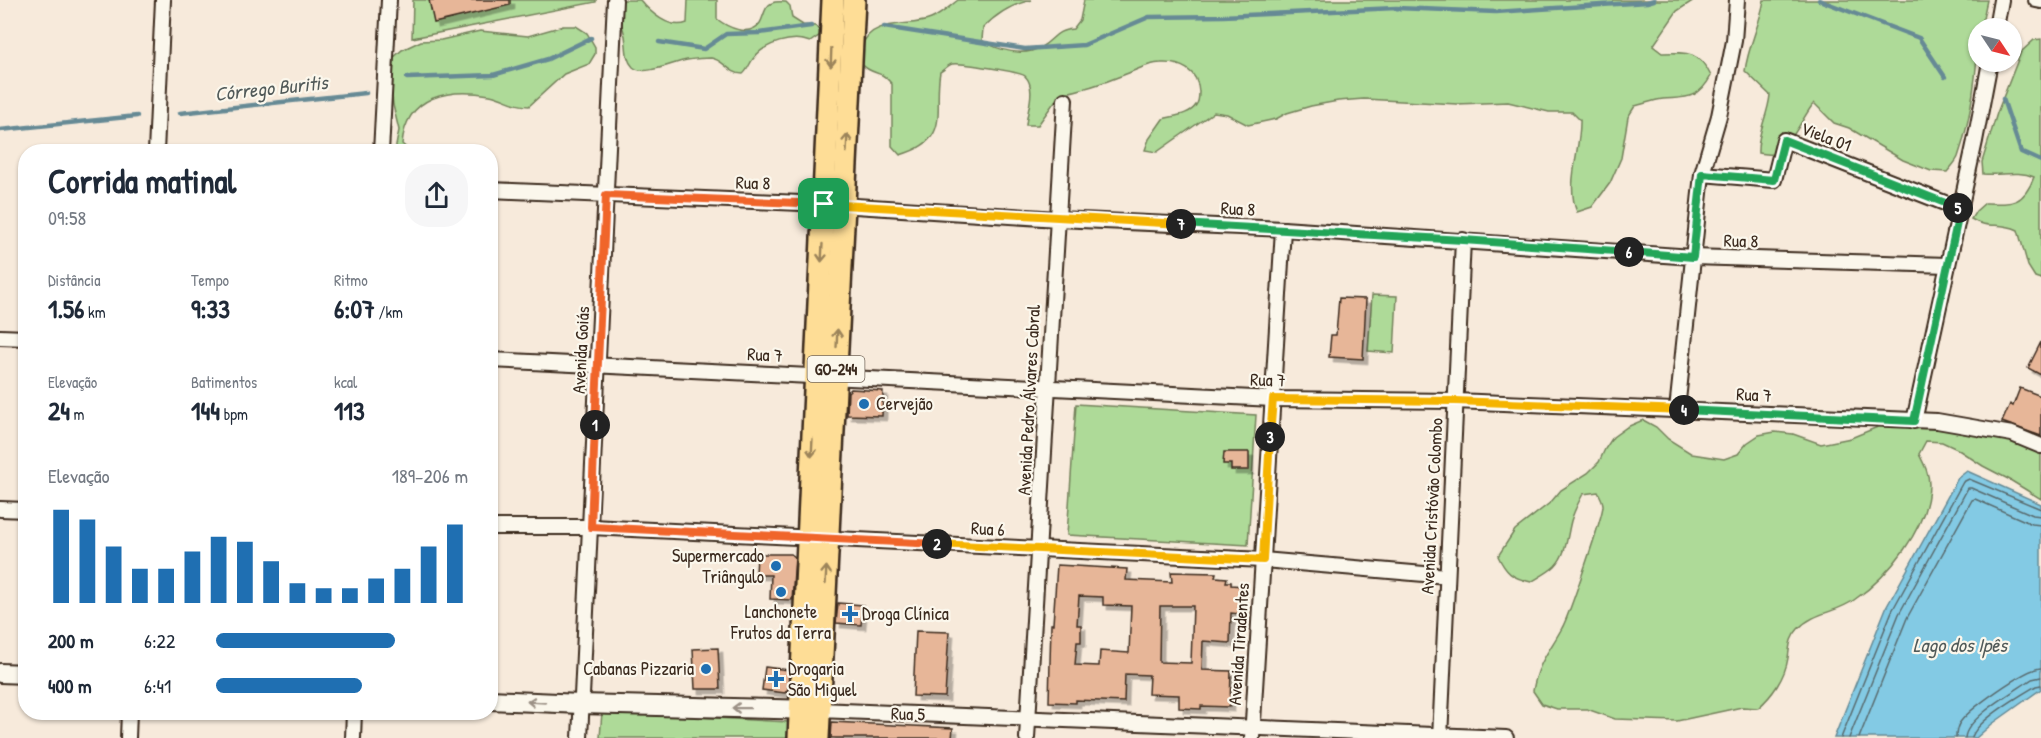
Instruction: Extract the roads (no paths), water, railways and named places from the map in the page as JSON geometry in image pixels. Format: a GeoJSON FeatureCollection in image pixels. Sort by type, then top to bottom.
{"type":"FeatureCollection","features":[{"type":"Feature","properties":{"kind":"main road","name":"GO-244"},"geometry":{"type":"LineString","coordinates":[[818,738],[810,710],[843,9]]}},
{"type":"Feature","properties":{"kind":"main road","name":"GO-244"},"geometry":{"type":"LineString","coordinates":[[798,738],[810,710]]}},
{"type":"Feature","properties":{"kind":"street"},"geometry":{"type":"LineString","coordinates":[[156,144],[163,0]]}},
{"type":"Feature","properties":{"kind":"street"},"geometry":{"type":"LineString","coordinates":[[381,144],[388,0]]}},
{"type":"Feature","properties":{"kind":"street","name":"Avenida Goiás"},"geometry":{"type":"LineString","coordinates":[[580,738],[615,0]]}},
{"type":"Feature","properties":{"kind":"street"},"geometry":{"type":"LineString","coordinates":[[1677,410],[1702,174],[1719,116],[1734,40],[1737,0]]}},
{"type":"Feature","properties":{"kind":"street"},"geometry":{"type":"LineString","coordinates":[[1998,18],[2001,0]]}},
{"type":"Feature","properties":{"kind":"street"},"geometry":{"type":"LineString","coordinates":[[2036,0],[2041,1]]}},
{"type":"Feature","properties":{"kind":"street"},"geometry":{"type":"LineString","coordinates":[[1914,421],[1988,72]]}},
{"type":"Feature","properties":{"kind":"street","name":"Avenida Pedro Álvares Cabral"},"geometry":{"type":"LineString","coordinates":[[1027,738],[1065,100]]}},
{"type":"Feature","properties":{"kind":"street","name":"Viela 01"},"geometry":{"type":"LineString","coordinates":[[1702,174],[1774,180],[1784,140],[1960,209]]}},
{"type":"Feature","properties":{"kind":"street","name":"Rua 8"},"geometry":{"type":"LineString","coordinates":[[498,190],[834,205],[1058,219],[1283,229],[1693,257],[1948,265]]}},
{"type":"Feature","properties":{"kind":"street","name":"Avenida Tiradentes"},"geometry":{"type":"LineString","coordinates":[[1252,733],[1283,229]]}},
{"type":"Feature","properties":{"kind":"street","name":"Avenida Cristóvão Colombo"},"geometry":{"type":"LineString","coordinates":[[1440,737],[1463,240]]}},
{"type":"Feature","properties":{"kind":"street"},"geometry":{"type":"LineString","coordinates":[[0,337],[18,338]]}},
{"type":"Feature","properties":{"kind":"street","name":"Rua 7"},"geometry":{"type":"LineString","coordinates":[[498,360],[1273,399],[1455,401],[1937,421],[2012,434],[2041,446]]}},
{"type":"Feature","properties":{"kind":"street"},"geometry":{"type":"LineString","coordinates":[[0,509],[18,510]]}},
{"type":"Feature","properties":{"kind":"street","name":"Rua 6"},"geometry":{"type":"LineString","coordinates":[[498,527],[591,527],[1263,560],[1447,576]]}},
{"type":"Feature","properties":{"kind":"street"},"geometry":{"type":"LineString","coordinates":[[0,673],[18,674]]}},
{"type":"Feature","properties":{"kind":"street","name":"Rua 5"},"geometry":{"type":"LineString","coordinates":[[498,700],[1029,718],[1252,733],[1506,738]]}},
{"type":"Feature","properties":{"kind":"street"},"geometry":{"type":"LineString","coordinates":[[128,738],[129,720]]}},
{"type":"Feature","properties":{"kind":"street"},"geometry":{"type":"LineString","coordinates":[[353,738],[354,720]]}},
{"type":"Feature","properties":{"kind":"water","name":"Lago dos Ipês"},"geometry":{"type":"Polygon","coordinates":[[[1967,471],[2041,504],[2041,689],[1976,738],[1834,738],[1886,608],[1958,478],[1967,471]]]}},
{"type":"Feature","properties":{"kind":"waterway","name":"Córrego Buritis"},"geometry":{"type":"LineString","coordinates":[[884,27],[1025,49],[1084,45],[1149,17],[1396,8],[1496,12],[1654,0]]}},
{"type":"Feature","properties":{"kind":"waterway","name":"Córrego Buritis"},"geometry":{"type":"LineString","coordinates":[[1819,0],[1919,38],[1945,77]]}},
{"type":"Feature","properties":{"kind":"waterway","name":"Córrego Buritis"},"geometry":{"type":"LineString","coordinates":[[659,42],[704,49],[726,34],[759,33],[811,26]]}},
{"type":"Feature","properties":{"kind":"waterway","name":"Córrego Buritis"},"geometry":{"type":"LineString","coordinates":[[407,78],[493,75],[548,59],[591,38]]}},
{"type":"Feature","properties":{"kind":"waterway","name":"Córrego Buritis"},"geometry":{"type":"LineString","coordinates":[[180,113],[366,93]]}},
{"type":"Feature","properties":{"kind":"waterway","name":"Córrego Buritis"},"geometry":{"type":"LineString","coordinates":[[2003,99],[2021,152],[2041,161]]}},
{"type":"Feature","properties":{"kind":"waterway","name":"Córrego Buritis"},"geometry":{"type":"LineString","coordinates":[[0,130],[137,116]]}},
{"type":"Feature","properties":{"kind":"place","name":"Cervejão"},"geometry":{"type":"Point","coordinates":[864,404]}},
{"type":"Feature","properties":{"kind":"place","name":"Supermercado Triângulo"},"geometry":{"type":"Point","coordinates":[776,566]}},
{"type":"Feature","properties":{"kind":"place","name":"Lanchonete Frutos da Terra"},"geometry":{"type":"Point","coordinates":[781,592]}},
{"type":"Feature","properties":{"kind":"place","name":"Droga Clínica"},"geometry":{"type":"Point","coordinates":[850,614]}},
{"type":"Feature","properties":{"kind":"place","name":"Cabanas Pizzaria"},"geometry":{"type":"Point","coordinates":[706,669]}},
{"type":"Feature","properties":{"kind":"place","name":"Drogaria São Miguel"},"geometry":{"type":"Point","coordinates":[776,679]}}]}
